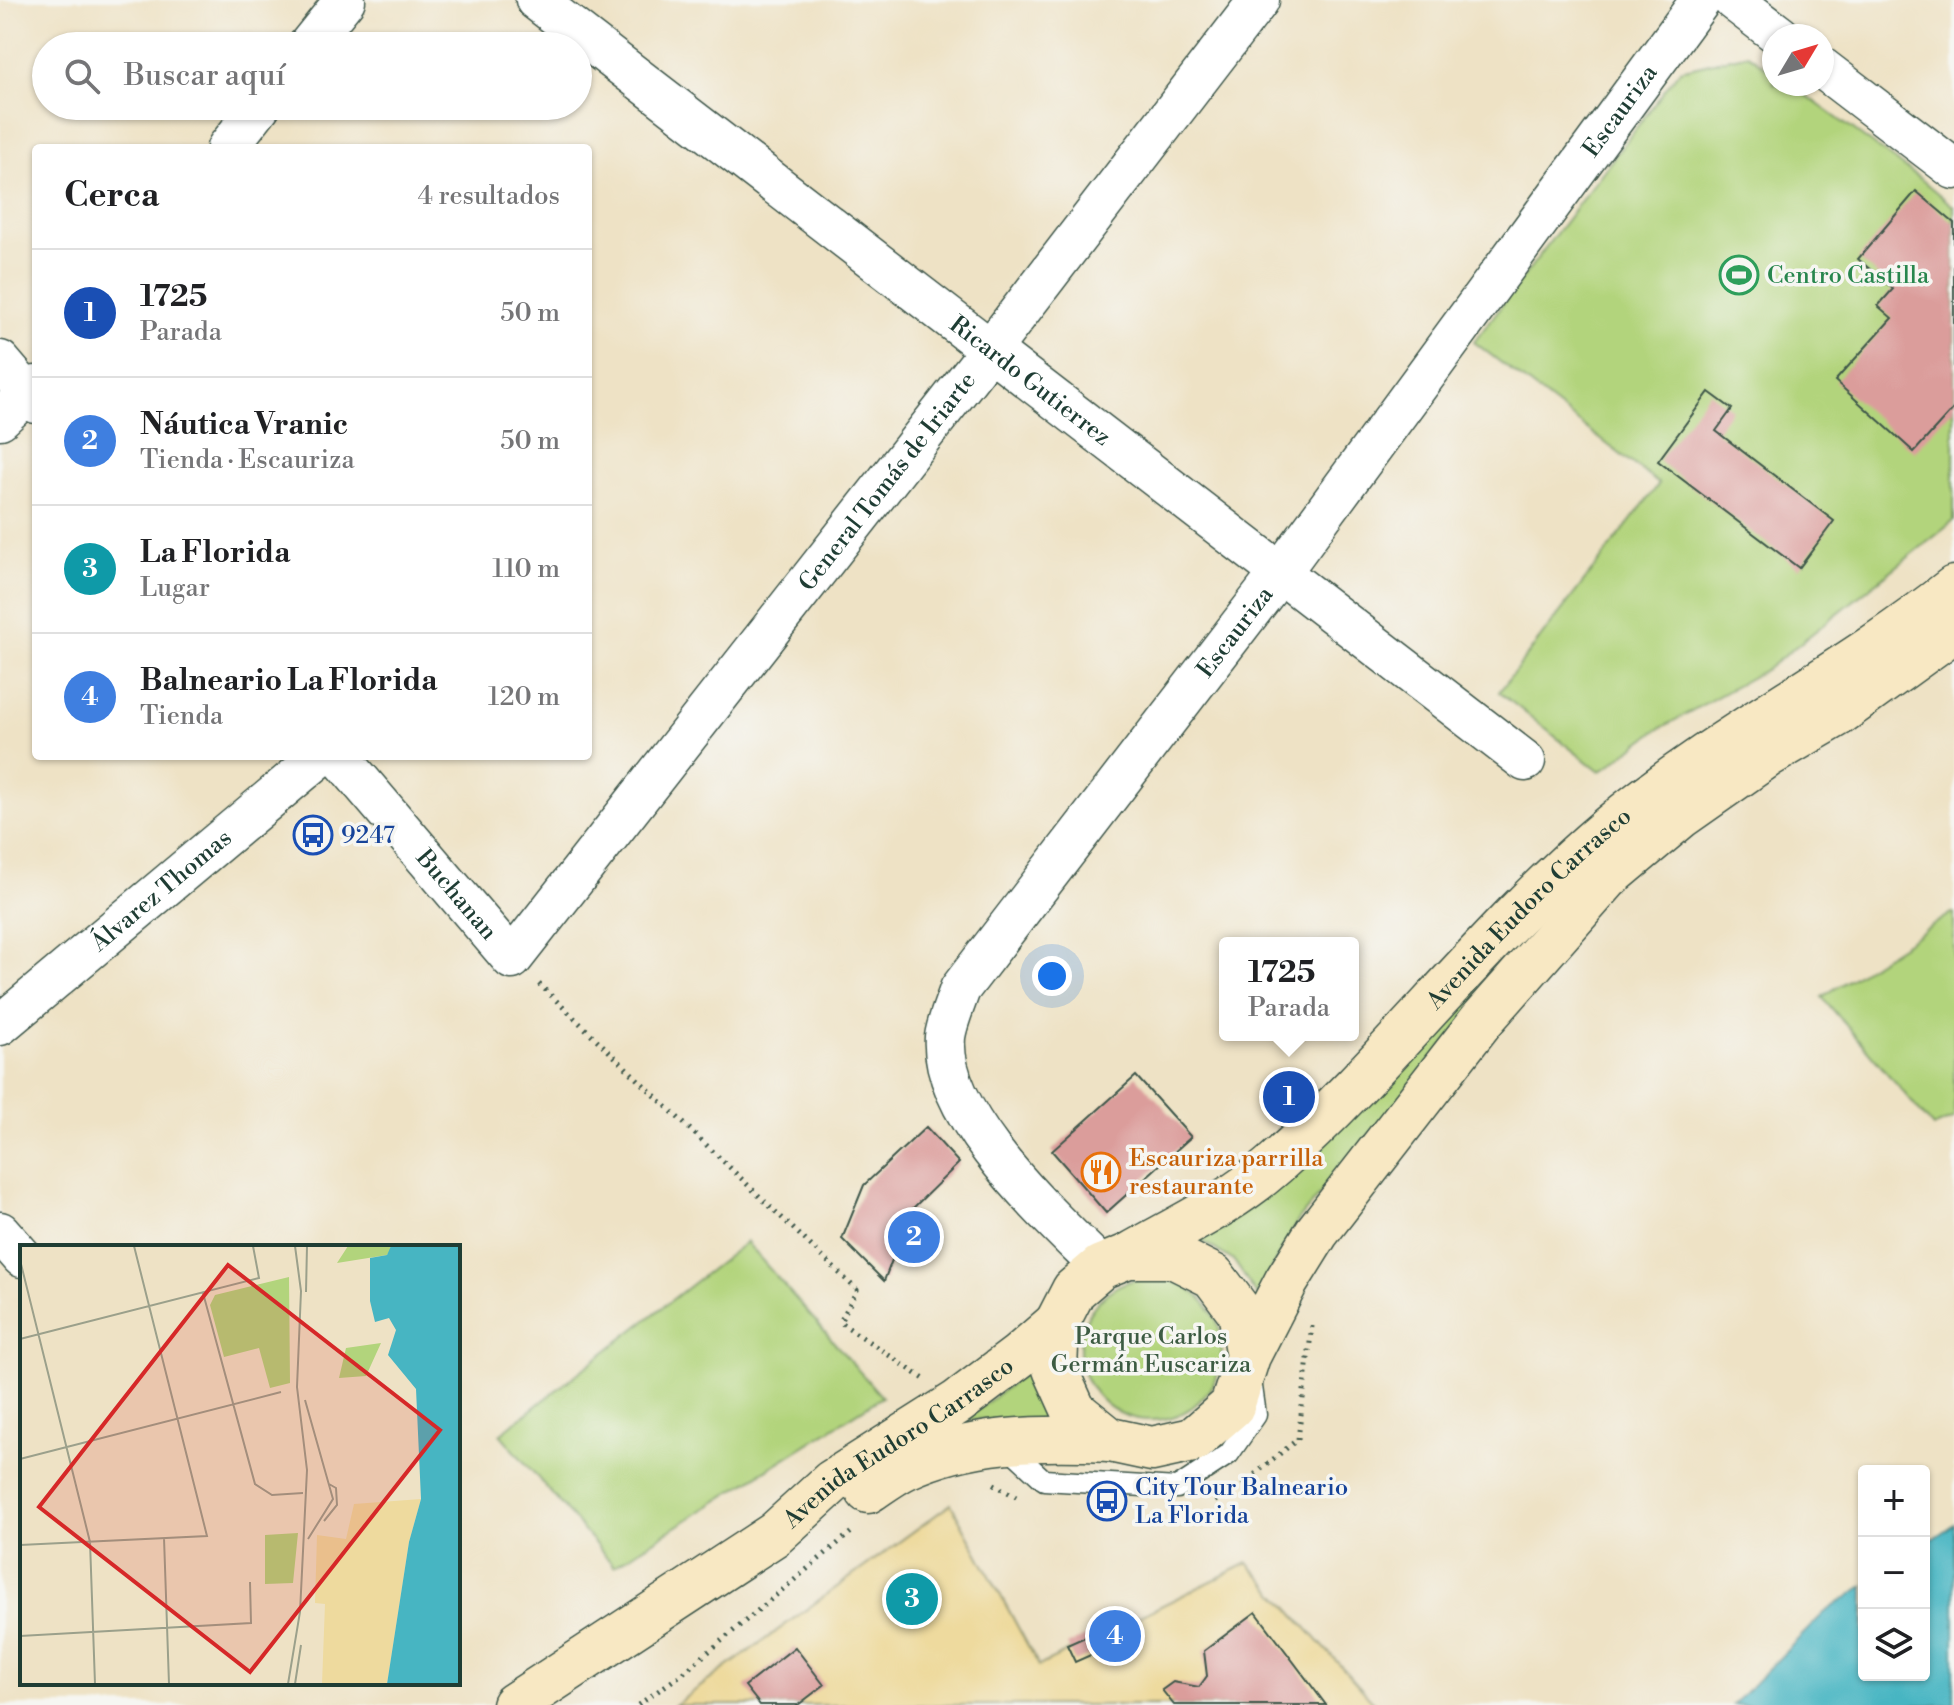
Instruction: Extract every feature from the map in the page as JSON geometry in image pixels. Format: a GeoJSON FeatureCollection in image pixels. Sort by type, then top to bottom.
{"type":"FeatureCollection","features":[{"type":"Feature","properties":{"kind":"main road","name":"Avenida Eudoro Carrasco"},"geometry":{"type":"LineString","coordinates":[[1114,1261],[1232,1197],[1272,1167],[1567,864],[1662,785],[1832,676],[1954,588]]}},
{"type":"Feature","properties":{"kind":"main road","name":"Avenida Eudoro Carrasco"},"geometry":{"type":"LineString","coordinates":[[1248,1356],[1286,1282],[1317,1232],[1481,1021],[1607,878],[1681,816],[1768,755],[1838,714],[1954,630]]}},
{"type":"Feature","properties":{"kind":"main road"},"geometry":{"type":"LineString","coordinates":[[1173,1256],[1213,1276],[1240,1312],[1248,1356],[1232,1406],[1193,1440],[1152,1449],[1110,1440],[1074,1411],[1055,1369],[1057,1323],[1074,1290],[1114,1261],[1173,1256]]}},
{"type":"Feature","properties":{"kind":"main road","name":"Avenida Eudoro Carrasco"},"geometry":{"type":"LineString","coordinates":[[514,1705],[775,1534],[832,1482],[958,1402],[1057,1323]]}},
{"type":"Feature","properties":{"kind":"main road","name":"Avenida Eudoro Carrasco"},"geometry":{"type":"LineString","coordinates":[[775,1534],[848,1503],[903,1468],[958,1447],[1055,1437],[1110,1440]]}},
{"type":"Feature","properties":{"kind":"street"},"geometry":{"type":"LineString","coordinates":[[319,32],[345,0]]}},
{"type":"Feature","properties":{"kind":"street","name":"Ricardo Gutierrez"},"geometry":{"type":"LineString","coordinates":[[536,0],[578,32]]}},
{"type":"Feature","properties":{"kind":"street","name":"General Tomás de Iriarte"},"geometry":{"type":"LineString","coordinates":[[512,959],[990,350],[1259,0]]}},
{"type":"Feature","properties":{"kind":"street","name":"Escauriza"},"geometry":{"type":"LineString","coordinates":[[1114,1261],[1039,1205],[971,1121],[950,1076],[945,1036],[960,989],[1280,573],[1701,0]]}},
{"type":"Feature","properties":{"kind":"street"},"geometry":{"type":"LineString","coordinates":[[1733,0],[1764,24]]}},
{"type":"Feature","properties":{"kind":"street","name":"Ricardo Gutierrez"},"geometry":{"type":"LineString","coordinates":[[592,43],[1525,761]]}},
{"type":"Feature","properties":{"kind":"street"},"geometry":{"type":"LineString","coordinates":[[1834,77],[1954,169]]}},
{"type":"Feature","properties":{"kind":"street"},"geometry":{"type":"LineString","coordinates":[[230,144],[249,120]]}},
{"type":"Feature","properties":{"kind":"street"},"geometry":{"type":"LineString","coordinates":[[0,361],[25,401]]}},
{"type":"Feature","properties":{"kind":"street","name":"Álvarez Thomas"},"geometry":{"type":"LineString","coordinates":[[0,1025],[316,760]]}},
{"type":"Feature","properties":{"kind":"street","name":"Buchanan"},"geometry":{"type":"LineString","coordinates":[[342,760],[512,959]]}},
{"type":"Feature","properties":{"kind":"street"},"geometry":{"type":"LineString","coordinates":[[0,1232],[20,1255]]}},
{"type":"Feature","properties":{"kind":"lane"},"geometry":{"type":"LineString","coordinates":[[1002,1441],[1044,1480],[1177,1488],[1229,1454],[1256,1415],[1248,1356]]}},
{"type":"Feature","properties":{"kind":"path"},"geometry":{"type":"LineString","coordinates":[[512,959],[857,1290],[840,1322],[958,1402]]}},
{"type":"Feature","properties":{"kind":"path"},"geometry":{"type":"LineString","coordinates":[[638,1705],[682,1674],[863,1523]]}},
{"type":"Feature","properties":{"kind":"green space","name":"Centro Castilla"},"geometry":{"type":"Polygon","coordinates":[[[1748,54],[1762,64],[1762,96],[1806,96],[1954,207],[1954,521],[1770,667],[1654,732],[1600,772],[1499,692],[1659,484],[1474,342],[1680,70],[1748,54]]]}},
{"type":"Feature","properties":{"kind":"green space"},"geometry":{"type":"Polygon","coordinates":[[[1587,873],[1299,1219],[1257,1295],[1234,1261],[1197,1238],[1587,873]]]}},
{"type":"Feature","properties":{"kind":"green space"},"geometry":{"type":"Polygon","coordinates":[[[1952,913],[1954,1118],[1933,1127],[1822,997],[1952,913]]]}},
{"type":"Feature","properties":{"kind":"green space"},"geometry":{"type":"Polygon","coordinates":[[[746,1242],[882,1397],[614,1566],[500,1434],[746,1242]]]}},
{"type":"Feature","properties":{"kind":"green space","name":"Parque Carlos Germán Euscariza"},"geometry":{"type":"Polygon","coordinates":[[[1151,1278],[1178,1284],[1201,1299],[1216,1322],[1222,1349],[1216,1376],[1201,1399],[1178,1414],[1151,1420],[1124,1414],[1101,1399],[1086,1376],[1080,1349],[1086,1322],[1101,1299],[1124,1284],[1151,1278]]]}},
{"type":"Feature","properties":{"kind":"green space"},"geometry":{"type":"Polygon","coordinates":[[[1030,1369],[1047,1421],[966,1419],[1030,1369]]]}},
{"type":"Feature","properties":{"kind":"sand"},"geometry":{"type":"Polygon","coordinates":[[[951,1504],[1039,1666],[1248,1563],[1376,1705],[675,1705],[951,1504]]]}},
{"type":"Feature","properties":{"kind":"water"},"geometry":{"type":"Polygon","coordinates":[[[1954,1524],[1954,1705],[1733,1705],[1824,1613],[1858,1590],[1858,1681],[1930,1681],[1930,1541],[1954,1524]]]}},
{"type":"Feature","properties":{"kind":"building"},"geometry":{"type":"Polygon","coordinates":[[[1916,191],[1954,223],[1954,408],[1914,452],[1835,381],[1892,318],[1878,306],[1893,289],[1858,259],[1916,191]]]}},
{"type":"Feature","properties":{"kind":"building"},"geometry":{"type":"Polygon","coordinates":[[[1709,392],[1732,409],[1716,431],[1834,521],[1799,568],[1658,461],[1709,392]]]}},
{"type":"Feature","properties":{"kind":"building"},"geometry":{"type":"Polygon","coordinates":[[[1136,1076],[1191,1137],[1106,1213],[1052,1151],[1136,1076]]]}},
{"type":"Feature","properties":{"kind":"building"},"geometry":{"type":"Polygon","coordinates":[[[926,1127],[959,1163],[911,1210],[884,1281],[842,1239],[864,1185],[926,1127]]]}},
{"type":"Feature","properties":{"kind":"building"},"geometry":{"type":"Polygon","coordinates":[[[1256,1612],[1326,1705],[1174,1705],[1162,1690],[1173,1682],[1199,1687],[1207,1676],[1204,1651],[1256,1612]]]}},
{"type":"Feature","properties":{"kind":"building"},"geometry":{"type":"Polygon","coordinates":[[[1121,1621],[1129,1638],[1075,1662],[1067,1645],[1121,1621]]]}},
{"type":"Feature","properties":{"kind":"building"},"geometry":{"type":"Polygon","coordinates":[[[795,1647],[824,1685],[798,1705],[760,1705],[745,1686],[795,1647]]]}},
{"type":"Feature","properties":{"kind":"place","name":"Centro Castilla"},"geometry":{"type":"Point","coordinates":[1739,275]}},
{"type":"Feature","properties":{"kind":"place","name":"9247"},"geometry":{"type":"Point","coordinates":[313,835]}},
{"type":"Feature","properties":{"kind":"place","name":"1725"},"geometry":{"type":"Point","coordinates":[1289,1097]}},
{"type":"Feature","properties":{"kind":"place","name":"Escauriza parrilla restaurante"},"geometry":{"type":"Point","coordinates":[1101,1172]}},
{"type":"Feature","properties":{"kind":"place","name":"Náutica Vranic"},"geometry":{"type":"Point","coordinates":[914,1237]}},
{"type":"Feature","properties":{"kind":"place","name":"City Tour Balneario La Florida"},"geometry":{"type":"Point","coordinates":[1107,1501]}},
{"type":"Feature","properties":{"kind":"place","name":"La Florida"},"geometry":{"type":"Point","coordinates":[912,1599]}},
{"type":"Feature","properties":{"kind":"place","name":"Balneario La Florida"},"geometry":{"type":"Point","coordinates":[1115,1636]}}]}
